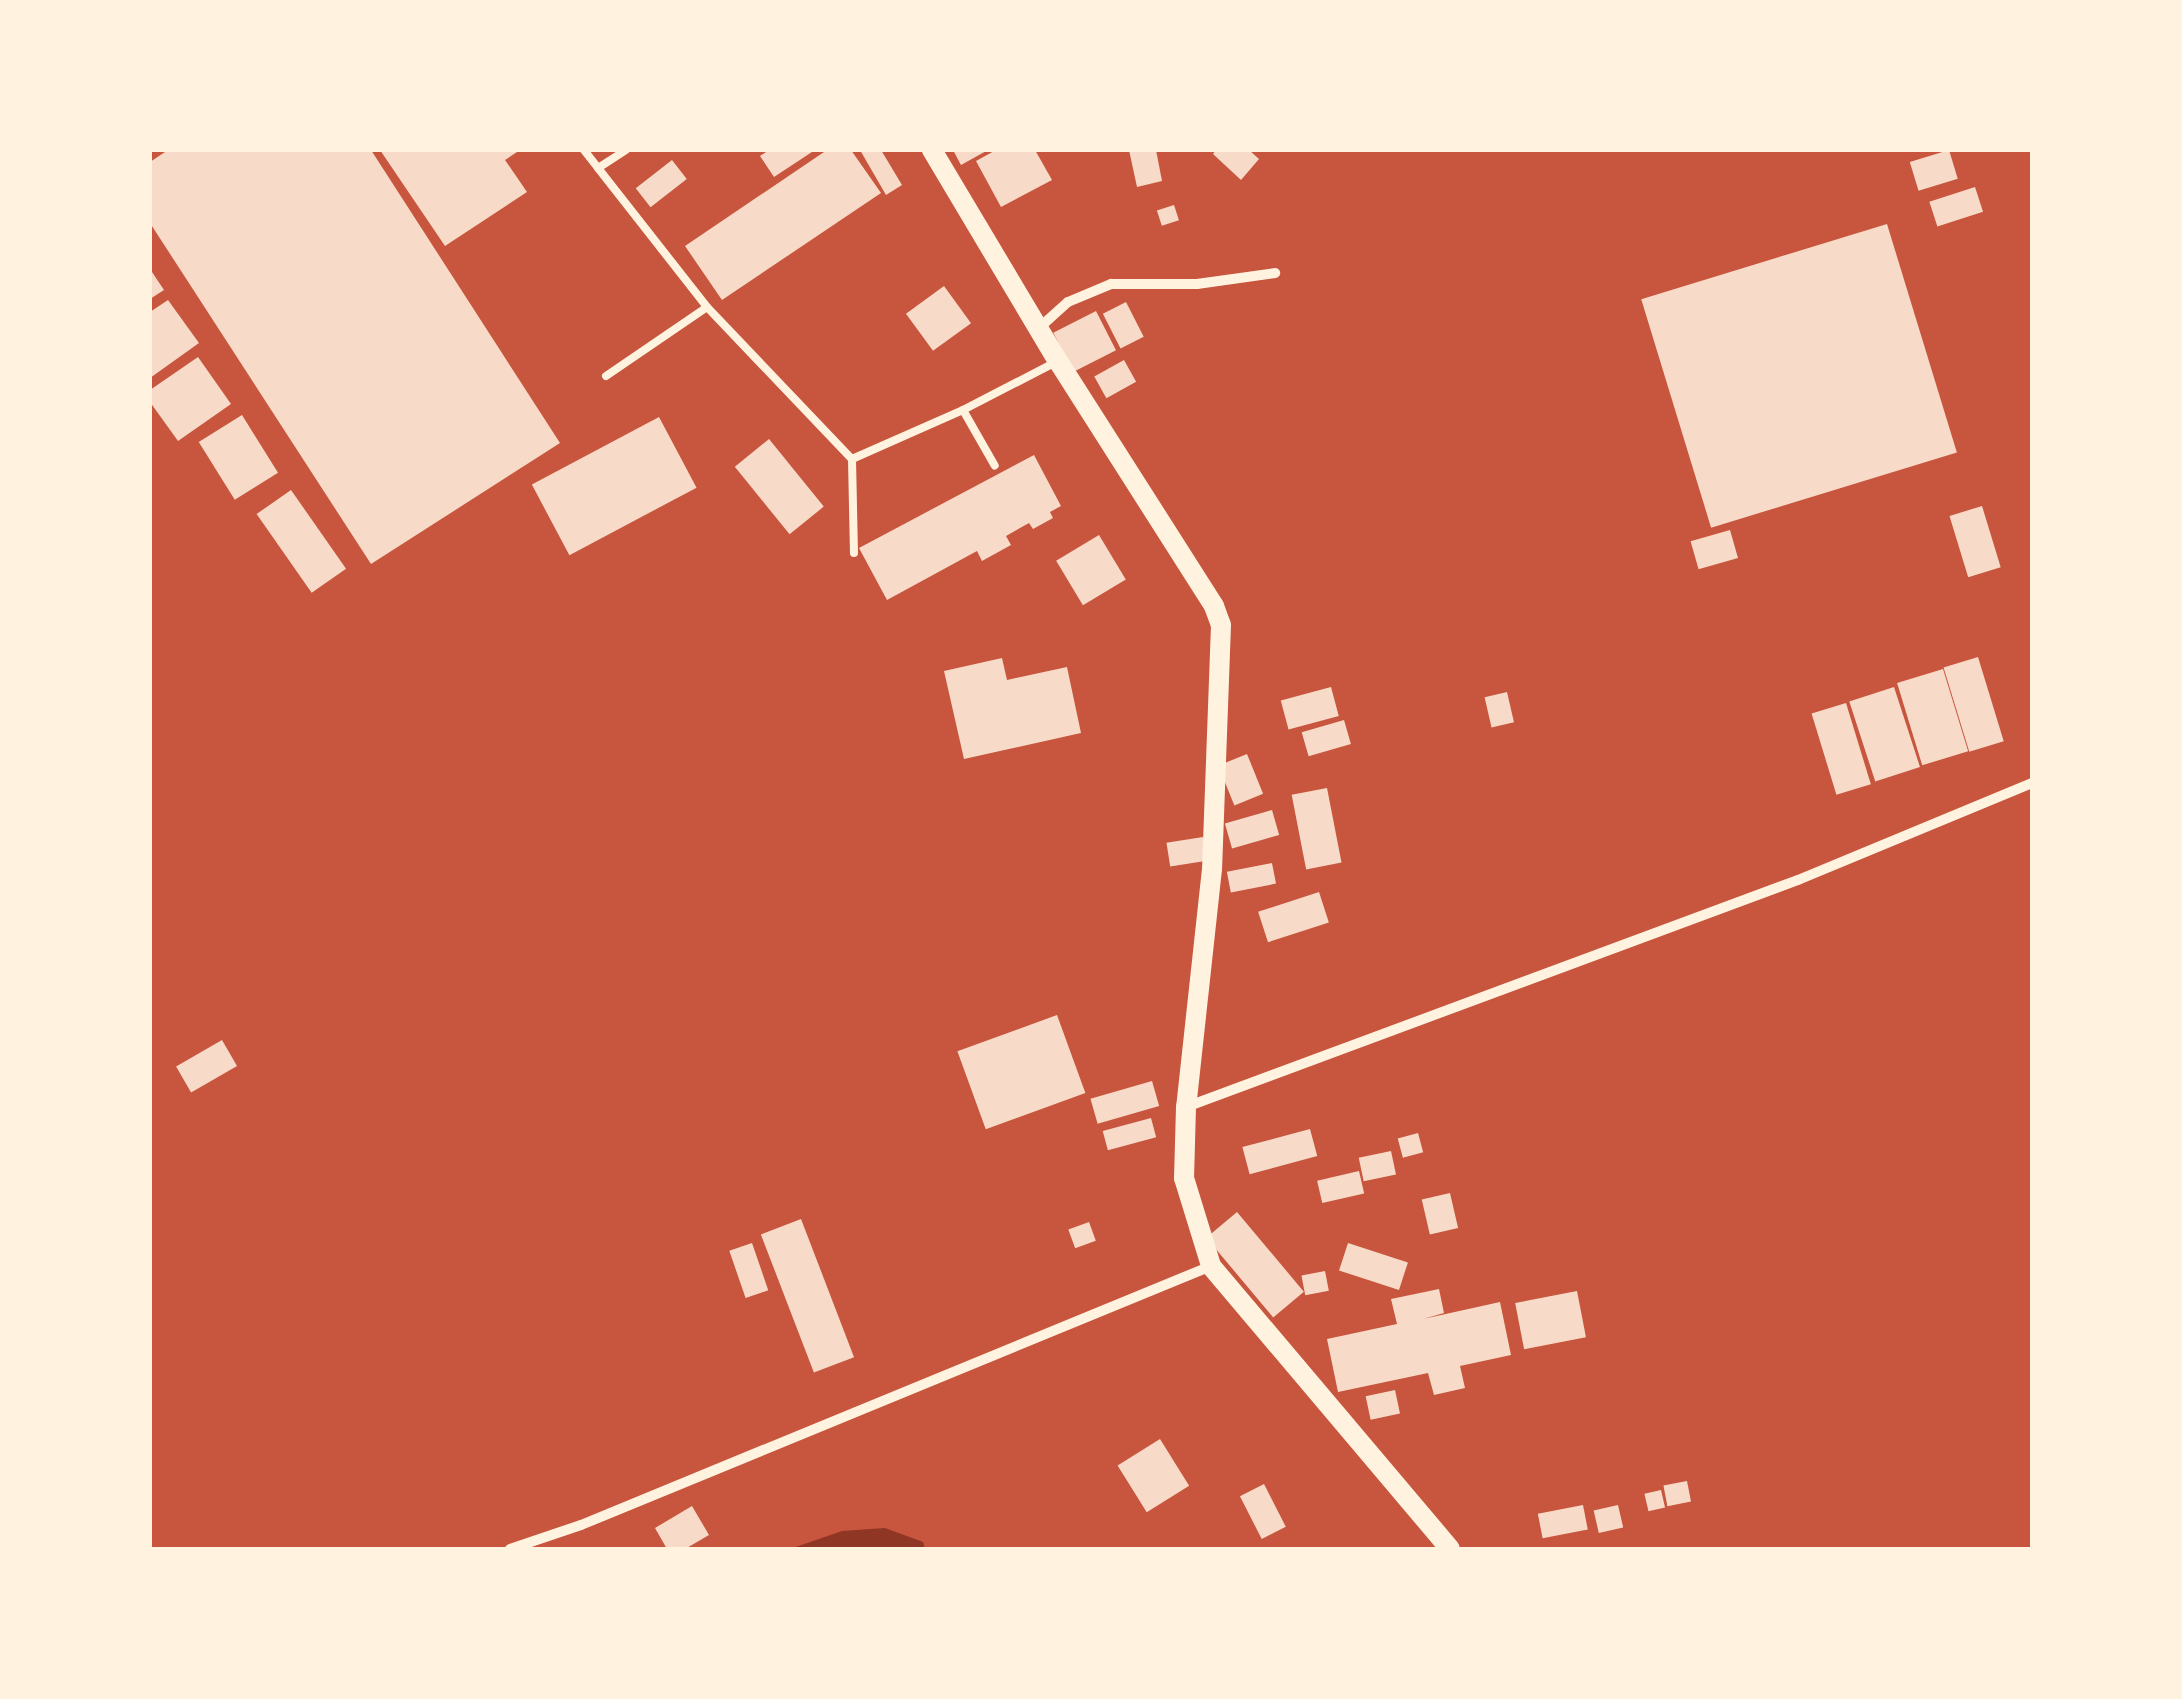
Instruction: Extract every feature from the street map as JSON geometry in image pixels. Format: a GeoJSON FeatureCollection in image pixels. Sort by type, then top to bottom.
{"type":"FeatureCollection","features":[{"type":"Feature","properties":{"kind":"main road"},"geometry":{"type":"LineString","coordinates":[[932,150],[1058,361],[1214,606],[1220,625],[1212,869],[1186,1107],[1184,1178],[1211,1266],[1450,1549]]}},
{"type":"Feature","properties":{"kind":"street"},"geometry":{"type":"LineString","coordinates":[[1039,328],[1068,302],[1093,288],[1198,284],[1274,274]]}},
{"type":"Feature","properties":{"kind":"street"},"geometry":{"type":"LineString","coordinates":[[1186,1107],[1798,880],[2032,783]]}},
{"type":"Feature","properties":{"kind":"street"},"geometry":{"type":"LineString","coordinates":[[510,1549],[581,1525],[1211,1266]]}},
{"type":"Feature","properties":{"kind":"lane"},"geometry":{"type":"LineString","coordinates":[[584,150],[708,307],[852,459],[854,554]]}},
{"type":"Feature","properties":{"kind":"lane"},"geometry":{"type":"LineString","coordinates":[[598,168],[626,150]]}},
{"type":"Feature","properties":{"kind":"lane"},"geometry":{"type":"LineString","coordinates":[[606,376],[708,307]]}},
{"type":"Feature","properties":{"kind":"lane"},"geometry":{"type":"LineString","coordinates":[[852,459],[963,410],[1058,361]]}},
{"type":"Feature","properties":{"kind":"lane"},"geometry":{"type":"LineString","coordinates":[[963,410],[995,466]]}},
{"type":"Feature","properties":{"kind":"shaded area"},"geometry":{"type":"Polygon","coordinates":[[[885,1528],[923,1542],[925,1549],[790,1549],[842,1531],[885,1528]]]}},
{"type":"Feature","properties":{"kind":"building"},"geometry":{"type":"Polygon","coordinates":[[[168,150],[371,150],[560,443],[371,564],[150,223],[150,162],[168,150]]]}},
{"type":"Feature","properties":{"kind":"building"},"geometry":{"type":"Polygon","coordinates":[[[380,150],[520,150],[505,160],[527,192],[445,246],[380,150]]]}},
{"type":"Feature","properties":{"kind":"building"},"geometry":{"type":"Polygon","coordinates":[[[769,150],[815,150],[774,177],[760,156],[769,150]]]}},
{"type":"Feature","properties":{"kind":"building"},"geometry":{"type":"Polygon","coordinates":[[[827,150],[851,150],[881,193],[722,300],[685,246],[827,150]]]}},
{"type":"Feature","properties":{"kind":"building"},"geometry":{"type":"Polygon","coordinates":[[[860,150],[881,150],[902,185],[886,195],[860,150]]]}},
{"type":"Feature","properties":{"kind":"building"},"geometry":{"type":"Polygon","coordinates":[[[953,150],[988,150],[961,165],[953,150]]]}},
{"type":"Feature","properties":{"kind":"building"},"geometry":{"type":"Polygon","coordinates":[[[996,150],[1035,150],[1052,180],[1001,207],[976,161],[996,150]]]}},
{"type":"Feature","properties":{"kind":"building"},"geometry":{"type":"Polygon","coordinates":[[[1129,150],[1156,150],[1162,181],[1137,187],[1129,150]]]}},
{"type":"Feature","properties":{"kind":"building"},"geometry":{"type":"Polygon","coordinates":[[[1216,150],[1249,150],[1259,159],[1241,180],[1213,154],[1216,150]]]}},
{"type":"Feature","properties":{"kind":"building"},"geometry":{"type":"Polygon","coordinates":[[[1949,150],[1958,179],[1919,191],[1910,162],[1949,150]]]}},
{"type":"Feature","properties":{"kind":"building"},"geometry":{"type":"Polygon","coordinates":[[[672,160],[687,179],[651,207],[636,188],[672,160]]]}},
{"type":"Feature","properties":{"kind":"building"},"geometry":{"type":"Polygon","coordinates":[[[1975,187],[1983,212],[1937,227],[1929,202],[1975,187]]]}},
{"type":"Feature","properties":{"kind":"building"},"geometry":{"type":"Polygon","coordinates":[[[1174,205],[1179,220],[1162,226],[1157,211],[1174,205]]]}},
{"type":"Feature","properties":{"kind":"building"},"geometry":{"type":"Polygon","coordinates":[[[1887,224],[1957,453],[1711,528],[1641,299],[1887,224]]]}},
{"type":"Feature","properties":{"kind":"building"},"geometry":{"type":"Polygon","coordinates":[[[150,269],[164,290],[150,299],[150,269]]]}},
{"type":"Feature","properties":{"kind":"building"},"geometry":{"type":"Polygon","coordinates":[[[944,286],[971,323],[933,351],[906,314],[944,286]]]}},
{"type":"Feature","properties":{"kind":"building"},"geometry":{"type":"Polygon","coordinates":[[[168,300],[199,343],[150,378],[150,312],[168,300]]]}},
{"type":"Feature","properties":{"kind":"building"},"geometry":{"type":"Polygon","coordinates":[[[1126,302],[1144,337],[1121,349],[1103,314],[1126,302]]]}},
{"type":"Feature","properties":{"kind":"building"},"geometry":{"type":"Polygon","coordinates":[[[1096,311],[1116,350],[1073,372],[1053,333],[1096,311]]]}},
{"type":"Feature","properties":{"kind":"building"},"geometry":{"type":"Polygon","coordinates":[[[198,357],[231,404],[178,441],[150,402],[150,390],[198,357]]]}},
{"type":"Feature","properties":{"kind":"building"},"geometry":{"type":"Polygon","coordinates":[[[1124,360],[1136,382],[1106,398],[1094,376],[1124,360]]]}},
{"type":"Feature","properties":{"kind":"building"},"geometry":{"type":"Polygon","coordinates":[[[242,415],[278,473],[235,500],[199,442],[242,415]]]}},
{"type":"Feature","properties":{"kind":"building"},"geometry":{"type":"Polygon","coordinates":[[[659,417],[697,488],[569,555],[532,485],[659,417]]]}},
{"type":"Feature","properties":{"kind":"building"},"geometry":{"type":"Polygon","coordinates":[[[769,439],[824,507],[790,534],[735,467],[769,439]]]}},
{"type":"Feature","properties":{"kind":"building"},"geometry":{"type":"Polygon","coordinates":[[[1034,455],[1061,506],[1050,512],[1053,518],[1033,529],[1029,523],[1006,536],[1011,545],[982,561],[977,551],[887,600],[859,548],[1034,455]]]}},
{"type":"Feature","properties":{"kind":"building"},"geometry":{"type":"Polygon","coordinates":[[[291,490],[346,569],[312,593],[257,514],[291,490]]]}},
{"type":"Feature","properties":{"kind":"building"},"geometry":{"type":"Polygon","coordinates":[[[1982,506],[2001,567],[1968,577],[1949,516],[1982,506]]]}},
{"type":"Feature","properties":{"kind":"building"},"geometry":{"type":"Polygon","coordinates":[[[1730,530],[1738,558],[1699,569],[1691,541],[1730,530]]]}},
{"type":"Feature","properties":{"kind":"building"},"geometry":{"type":"Polygon","coordinates":[[[1099,535],[1126,580],[1083,605],[1056,561],[1099,535]]]}},
{"type":"Feature","properties":{"kind":"building"},"geometry":{"type":"Polygon","coordinates":[[[1978,657],[2004,741],[1969,752],[1944,668],[1978,657]]]}},
{"type":"Feature","properties":{"kind":"building"},"geometry":{"type":"Polygon","coordinates":[[[1002,658],[1007,680],[1067,667],[1081,733],[964,759],[944,671],[1002,658]]]}},
{"type":"Feature","properties":{"kind":"building"},"geometry":{"type":"Polygon","coordinates":[[[1943,669],[1968,751],[1922,765],[1897,683],[1943,669]]]}},
{"type":"Feature","properties":{"kind":"building"},"geometry":{"type":"Polygon","coordinates":[[[1331,687],[1339,716],[1289,729],[1281,700],[1331,687]]]}},
{"type":"Feature","properties":{"kind":"building"},"geometry":{"type":"Polygon","coordinates":[[[1894,687],[1920,767],[1875,781],[1849,702],[1894,687]]]}},
{"type":"Feature","properties":{"kind":"building"},"geometry":{"type":"Polygon","coordinates":[[[1507,692],[1514,722],[1492,727],[1485,697],[1507,692]]]}},
{"type":"Feature","properties":{"kind":"building"},"geometry":{"type":"Polygon","coordinates":[[[1846,703],[1871,784],[1836,795],[1812,714],[1846,703]]]}},
{"type":"Feature","properties":{"kind":"building"},"geometry":{"type":"Polygon","coordinates":[[[1344,720],[1351,744],[1309,756],[1302,732],[1344,720]]]}},
{"type":"Feature","properties":{"kind":"building"},"geometry":{"type":"Polygon","coordinates":[[[1247,754],[1263,794],[1234,805],[1218,766],[1247,754]]]}},
{"type":"Feature","properties":{"kind":"building"},"geometry":{"type":"Polygon","coordinates":[[[1327,788],[1342,863],[1306,869],[1292,795],[1327,788]]]}},
{"type":"Feature","properties":{"kind":"building"},"geometry":{"type":"Polygon","coordinates":[[[1272,810],[1279,835],[1232,848],[1225,824],[1272,810]]]}},
{"type":"Feature","properties":{"kind":"building"},"geometry":{"type":"Polygon","coordinates":[[[1203,837],[1207,861],[1170,866],[1166,843],[1203,837]]]}},
{"type":"Feature","properties":{"kind":"building"},"geometry":{"type":"Polygon","coordinates":[[[1272,863],[1276,884],[1231,892],[1227,872],[1272,863]]]}},
{"type":"Feature","properties":{"kind":"building"},"geometry":{"type":"Polygon","coordinates":[[[1319,892],[1329,922],[1268,942],[1258,912],[1319,892]]]}},
{"type":"Feature","properties":{"kind":"building"},"geometry":{"type":"Polygon","coordinates":[[[1057,1015],[1085,1093],[986,1129],[957,1051],[1057,1015]]]}},
{"type":"Feature","properties":{"kind":"building"},"geometry":{"type":"Polygon","coordinates":[[[222,1040],[237,1066],[191,1092],[176,1066],[222,1040]]]}},
{"type":"Feature","properties":{"kind":"building"},"geometry":{"type":"Polygon","coordinates":[[[1152,1081],[1159,1106],[1098,1124],[1090,1099],[1152,1081]]]}},
{"type":"Feature","properties":{"kind":"building"},"geometry":{"type":"Polygon","coordinates":[[[1151,1118],[1156,1137],[1108,1150],[1103,1131],[1151,1118]]]}},
{"type":"Feature","properties":{"kind":"building"},"geometry":{"type":"Polygon","coordinates":[[[1310,1129],[1317,1156],[1250,1174],[1242,1147],[1310,1129]]]}},
{"type":"Feature","properties":{"kind":"building"},"geometry":{"type":"Polygon","coordinates":[[[1418,1133],[1423,1152],[1403,1158],[1398,1138],[1418,1133]]]}},
{"type":"Feature","properties":{"kind":"building"},"geometry":{"type":"Polygon","coordinates":[[[1391,1151],[1396,1174],[1364,1181],[1359,1158],[1391,1151]]]}},
{"type":"Feature","properties":{"kind":"building"},"geometry":{"type":"Polygon","coordinates":[[[1359,1171],[1364,1193],[1322,1203],[1317,1181],[1359,1171]]]}},
{"type":"Feature","properties":{"kind":"building"},"geometry":{"type":"Polygon","coordinates":[[[1450,1193],[1458,1228],[1430,1235],[1422,1200],[1450,1193]]]}},
{"type":"Feature","properties":{"kind":"building"},"geometry":{"type":"Polygon","coordinates":[[[1237,1212],[1304,1292],[1273,1317],[1206,1238],[1237,1212]]]}},
{"type":"Feature","properties":{"kind":"building"},"geometry":{"type":"Polygon","coordinates":[[[801,1219],[854,1357],[814,1373],[761,1234],[801,1219]]]}},
{"type":"Feature","properties":{"kind":"building"},"geometry":{"type":"Polygon","coordinates":[[[1089,1222],[1096,1241],[1075,1248],[1068,1230],[1089,1222]]]}},
{"type":"Feature","properties":{"kind":"building"},"geometry":{"type":"Polygon","coordinates":[[[752,1243],[768,1290],[746,1298],[729,1251],[752,1243]]]}},
{"type":"Feature","properties":{"kind":"building"},"geometry":{"type":"Polygon","coordinates":[[[1348,1243],[1408,1262],[1399,1290],[1339,1271],[1348,1243]]]}},
{"type":"Feature","properties":{"kind":"building"},"geometry":{"type":"Polygon","coordinates":[[[1325,1271],[1329,1291],[1305,1295],[1301,1276],[1325,1271]]]}},
{"type":"Feature","properties":{"kind":"building"},"geometry":{"type":"Polygon","coordinates":[[[1439,1289],[1444,1313],[1423,1319],[1500,1302],[1511,1355],[1460,1366],[1465,1388],[1434,1395],[1428,1373],[1338,1392],[1327,1339],[1397,1324],[1391,1299],[1439,1289]]]}},
{"type":"Feature","properties":{"kind":"building"},"geometry":{"type":"Polygon","coordinates":[[[1577,1291],[1586,1337],[1524,1349],[1515,1303],[1577,1291]]]}},
{"type":"Feature","properties":{"kind":"building"},"geometry":{"type":"Polygon","coordinates":[[[1395,1390],[1400,1413],[1371,1420],[1366,1396],[1395,1390]]]}},
{"type":"Feature","properties":{"kind":"building"},"geometry":{"type":"Polygon","coordinates":[[[1160,1439],[1189,1486],[1147,1512],[1118,1465],[1160,1439]]]}},
{"type":"Feature","properties":{"kind":"building"},"geometry":{"type":"Polygon","coordinates":[[[1687,1481],[1691,1502],[1667,1506],[1663,1486],[1687,1481]]]}},
{"type":"Feature","properties":{"kind":"building"},"geometry":{"type":"Polygon","coordinates":[[[1264,1484],[1286,1527],[1262,1539],[1240,1496],[1264,1484]]]}},
{"type":"Feature","properties":{"kind":"building"},"geometry":{"type":"Polygon","coordinates":[[[1661,1490],[1665,1508],[1648,1511],[1644,1494],[1661,1490]]]}},
{"type":"Feature","properties":{"kind":"building"},"geometry":{"type":"Polygon","coordinates":[[[1583,1505],[1588,1530],[1543,1538],[1538,1514],[1583,1505]]]}},
{"type":"Feature","properties":{"kind":"building"},"geometry":{"type":"Polygon","coordinates":[[[1618,1505],[1623,1527],[1599,1533],[1594,1511],[1618,1505]]]}},
{"type":"Feature","properties":{"kind":"building"},"geometry":{"type":"Polygon","coordinates":[[[692,1506],[709,1535],[685,1549],[667,1549],[655,1528],[692,1506]]]}}]}
